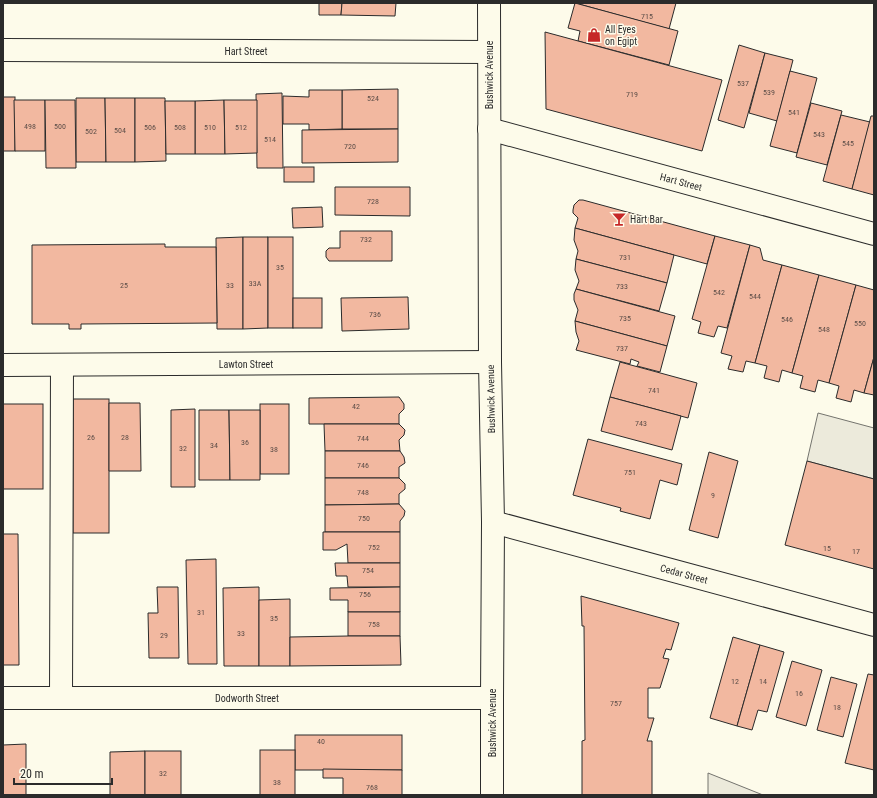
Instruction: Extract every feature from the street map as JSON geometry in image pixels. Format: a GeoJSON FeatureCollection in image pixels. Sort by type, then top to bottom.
{"type":"FeatureCollection","features":[{"type":"Feature","properties":{"kind":"street","name":"Bushwick Avenue"},"geometry":{"type":"LineString","coordinates":[[489,3],[490,362],[493,522],[492,795]]}},
{"type":"Feature","properties":{"kind":"street","name":"Hart Street"},"geometry":{"type":"LineString","coordinates":[[3,50],[489,52]]}},
{"type":"Feature","properties":{"kind":"street","name":"Hart Street"},"geometry":{"type":"LineString","coordinates":[[489,129],[874,234]]}},
{"type":"Feature","properties":{"kind":"street","name":"Lawton Street"},"geometry":{"type":"LineString","coordinates":[[3,365],[490,362]]}},
{"type":"Feature","properties":{"kind":"street"},"geometry":{"type":"LineString","coordinates":[[60,698],[62,365]]}},
{"type":"Feature","properties":{"kind":"street","name":"Cedar Street"},"geometry":{"type":"LineString","coordinates":[[493,522],[874,625]]}},
{"type":"Feature","properties":{"kind":"street","name":"Dodworth Street"},"geometry":{"type":"LineString","coordinates":[[3,698],[492,698]]}},
{"type":"Feature","properties":{"kind":"shaded area"},"geometry":{"type":"Polygon","coordinates":[[[818,413],[874,428],[874,479],[807,461],[818,413]]]}},
{"type":"Feature","properties":{"kind":"shaded area"},"geometry":{"type":"Polygon","coordinates":[[[708,773],[763,795],[708,795],[708,773]]]}},
{"type":"Feature","properties":{"kind":"building"},"geometry":{"type":"Polygon","coordinates":[[[319,3],[342,3],[341,15],[319,15],[319,3]]]}},
{"type":"Feature","properties":{"kind":"building"},"geometry":{"type":"Polygon","coordinates":[[[342,3],[396,3],[395,16],[341,15],[342,3]]]}},
{"type":"Feature","properties":{"kind":"building"},"geometry":{"type":"Polygon","coordinates":[[[575,3],[676,3],[669,29],[575,3]]]}},
{"type":"Feature","properties":{"kind":"building"},"geometry":{"type":"Polygon","coordinates":[[[575,3],[678,31],[669,65],[578,41],[580,31],[568,28],[575,3]]]}},
{"type":"Feature","properties":{"kind":"building"},"geometry":{"type":"Polygon","coordinates":[[[545,32],[722,80],[702,151],[546,109],[545,32]]]}},
{"type":"Feature","properties":{"kind":"building"},"geometry":{"type":"Polygon","coordinates":[[[739,45],[765,53],[744,128],[718,120],[739,45]]]}},
{"type":"Feature","properties":{"kind":"building"},"geometry":{"type":"Polygon","coordinates":[[[765,53],[793,60],[777,121],[749,113],[765,53]]]}},
{"type":"Feature","properties":{"kind":"building"},"geometry":{"type":"Polygon","coordinates":[[[790,71],[817,78],[797,153],[770,146],[790,71]]]}},
{"type":"Feature","properties":{"kind":"building"},"geometry":{"type":"Polygon","coordinates":[[[398,89],[398,129],[342,129],[342,90],[398,89]]]}},
{"type":"Feature","properties":{"kind":"building"},"geometry":{"type":"Polygon","coordinates":[[[309,90],[342,90],[342,129],[309,130],[309,124],[283,124],[283,96],[309,97],[309,90]]]}},
{"type":"Feature","properties":{"kind":"building"},"geometry":{"type":"Polygon","coordinates":[[[282,93],[283,168],[257,168],[256,94],[282,93]]]}},
{"type":"Feature","properties":{"kind":"building"},"geometry":{"type":"Polygon","coordinates":[[[3,97],[15,97],[15,151],[3,151],[3,97]]]}},
{"type":"Feature","properties":{"kind":"building"},"geometry":{"type":"Polygon","coordinates":[[[76,98],[105,98],[106,162],[76,162],[76,98]]]}},
{"type":"Feature","properties":{"kind":"building"},"geometry":{"type":"Polygon","coordinates":[[[105,98],[135,98],[135,162],[106,162],[105,98]]]}},
{"type":"Feature","properties":{"kind":"building"},"geometry":{"type":"Polygon","coordinates":[[[135,98],[165,98],[166,161],[135,162],[135,98]]]}},
{"type":"Feature","properties":{"kind":"building"},"geometry":{"type":"Polygon","coordinates":[[[14,100],[45,100],[45,151],[15,151],[14,100]]]}},
{"type":"Feature","properties":{"kind":"building"},"geometry":{"type":"Polygon","coordinates":[[[45,100],[75,100],[76,168],[46,168],[45,100]]]}},
{"type":"Feature","properties":{"kind":"building"},"geometry":{"type":"Polygon","coordinates":[[[224,100],[225,154],[195,154],[195,101],[224,100]]]}},
{"type":"Feature","properties":{"kind":"building"},"geometry":{"type":"Polygon","coordinates":[[[224,100],[257,100],[257,153],[225,154],[224,100]]]}},
{"type":"Feature","properties":{"kind":"building"},"geometry":{"type":"Polygon","coordinates":[[[165,101],[195,101],[195,154],[166,154],[165,101]]]}},
{"type":"Feature","properties":{"kind":"building"},"geometry":{"type":"Polygon","coordinates":[[[811,103],[842,111],[827,165],[796,157],[811,103]]]}},
{"type":"Feature","properties":{"kind":"building"},"geometry":{"type":"Polygon","coordinates":[[[841,115],[870,122],[852,189],[823,181],[841,115]]]}},
{"type":"Feature","properties":{"kind":"building"},"geometry":{"type":"Polygon","coordinates":[[[871,116],[874,116],[874,195],[852,189],[871,116]]]}},
{"type":"Feature","properties":{"kind":"building"},"geometry":{"type":"Polygon","coordinates":[[[398,129],[398,162],[302,163],[302,130],[398,129]]]}},
{"type":"Feature","properties":{"kind":"building"},"geometry":{"type":"Polygon","coordinates":[[[284,167],[314,167],[314,182],[284,182],[284,167]]]}},
{"type":"Feature","properties":{"kind":"building"},"geometry":{"type":"Polygon","coordinates":[[[335,187],[410,187],[410,216],[335,215],[335,187]]]}},
{"type":"Feature","properties":{"kind":"building"},"geometry":{"type":"Polygon","coordinates":[[[579,200],[715,236],[707,264],[575,228],[578,218],[573,213],[573,210],[574,205],[579,200]]]}},
{"type":"Feature","properties":{"kind":"building"},"geometry":{"type":"Polygon","coordinates":[[[322,207],[323,227],[293,228],[292,208],[322,207]]]}},
{"type":"Feature","properties":{"kind":"building"},"geometry":{"type":"Polygon","coordinates":[[[575,228],[674,255],[667,283],[576,259],[578,251],[574,240],[575,228]]]}},
{"type":"Feature","properties":{"kind":"building"},"geometry":{"type":"Polygon","coordinates":[[[340,231],[392,231],[392,261],[329,261],[326,257],[326,251],[329,248],[340,248],[340,231]]]}},
{"type":"Feature","properties":{"kind":"building"},"geometry":{"type":"Polygon","coordinates":[[[715,236],[750,245],[727,328],[718,326],[714,337],[698,333],[701,322],[692,319],[715,236]]]}},
{"type":"Feature","properties":{"kind":"building"},"geometry":{"type":"Polygon","coordinates":[[[243,237],[243,329],[217,329],[216,238],[243,237]]]}},
{"type":"Feature","properties":{"kind":"building"},"geometry":{"type":"Polygon","coordinates":[[[243,237],[268,237],[268,328],[243,329],[243,237]]]}},
{"type":"Feature","properties":{"kind":"building"},"geometry":{"type":"Polygon","coordinates":[[[268,237],[293,237],[293,328],[268,328],[268,237]]]}},
{"type":"Feature","properties":{"kind":"building"},"geometry":{"type":"Polygon","coordinates":[[[165,244],[165,247],[216,247],[217,323],[81,324],[81,329],[69,329],[69,324],[32,324],[32,245],[165,244]]]}},
{"type":"Feature","properties":{"kind":"building"},"geometry":{"type":"Polygon","coordinates":[[[750,245],[760,248],[763,260],[782,265],[755,363],[746,361],[743,372],[728,369],[732,356],[721,353],[750,245]]]}},
{"type":"Feature","properties":{"kind":"building"},"geometry":{"type":"Polygon","coordinates":[[[576,259],[667,283],[659,311],[576,289],[579,281],[575,270],[576,259]]]}},
{"type":"Feature","properties":{"kind":"building"},"geometry":{"type":"Polygon","coordinates":[[[782,265],[819,275],[792,373],[782,370],[779,382],[764,378],[767,366],[755,363],[782,265]]]}},
{"type":"Feature","properties":{"kind":"building"},"geometry":{"type":"Polygon","coordinates":[[[819,275],[856,285],[829,383],[818,380],[815,392],[800,388],[803,376],[792,373],[819,275]]]}},
{"type":"Feature","properties":{"kind":"building"},"geometry":{"type":"Polygon","coordinates":[[[856,285],[874,290],[874,357],[864,393],[854,390],[851,402],[836,398],[839,386],[829,383],[856,285]]]}},
{"type":"Feature","properties":{"kind":"building"},"geometry":{"type":"Polygon","coordinates":[[[576,289],[675,316],[667,346],[575,321],[578,310],[574,300],[576,289]]]}},
{"type":"Feature","properties":{"kind":"building"},"geometry":{"type":"Polygon","coordinates":[[[408,297],[409,329],[342,331],[341,298],[408,297]]]}},
{"type":"Feature","properties":{"kind":"building"},"geometry":{"type":"Polygon","coordinates":[[[293,298],[322,298],[322,328],[293,328],[293,298]]]}},
{"type":"Feature","properties":{"kind":"building"},"geometry":{"type":"Polygon","coordinates":[[[575,321],[667,346],[660,372],[637,366],[639,362],[631,359],[630,364],[576,350],[579,341],[575,321]]]}},
{"type":"Feature","properties":{"kind":"building"},"geometry":{"type":"Polygon","coordinates":[[[874,357],[874,395],[864,393],[874,357]]]}},
{"type":"Feature","properties":{"kind":"building"},"geometry":{"type":"Polygon","coordinates":[[[620,362],[697,383],[688,418],[610,397],[620,362]]]}},
{"type":"Feature","properties":{"kind":"building"},"geometry":{"type":"Polygon","coordinates":[[[399,397],[404,404],[404,409],[399,414],[399,424],[309,424],[309,398],[399,397]]]}},
{"type":"Feature","properties":{"kind":"building"},"geometry":{"type":"Polygon","coordinates":[[[610,397],[681,416],[672,450],[601,431],[610,397]]]}},
{"type":"Feature","properties":{"kind":"building"},"geometry":{"type":"Polygon","coordinates":[[[73,399],[109,399],[109,533],[73,533],[73,399]]]}},
{"type":"Feature","properties":{"kind":"building"},"geometry":{"type":"Polygon","coordinates":[[[109,403],[140,403],[141,471],[109,471],[109,403]]]}},
{"type":"Feature","properties":{"kind":"building"},"geometry":{"type":"Polygon","coordinates":[[[3,404],[43,404],[43,489],[3,489],[3,404]]]}},
{"type":"Feature","properties":{"kind":"building"},"geometry":{"type":"Polygon","coordinates":[[[260,404],[289,404],[289,474],[260,474],[260,404]]]}},
{"type":"Feature","properties":{"kind":"building"},"geometry":{"type":"Polygon","coordinates":[[[195,409],[195,487],[171,487],[171,410],[195,409]]]}},
{"type":"Feature","properties":{"kind":"building"},"geometry":{"type":"Polygon","coordinates":[[[199,410],[229,410],[230,480],[199,480],[199,410]]]}},
{"type":"Feature","properties":{"kind":"building"},"geometry":{"type":"Polygon","coordinates":[[[229,410],[260,410],[260,480],[230,480],[229,410]]]}},
{"type":"Feature","properties":{"kind":"building"},"geometry":{"type":"Polygon","coordinates":[[[324,424],[399,424],[405,430],[404,435],[399,440],[400,451],[325,451],[324,424]]]}},
{"type":"Feature","properties":{"kind":"building"},"geometry":{"type":"Polygon","coordinates":[[[588,439],[682,464],[677,485],[660,480],[650,519],[620,511],[621,508],[573,495],[588,439]]]}},
{"type":"Feature","properties":{"kind":"building"},"geometry":{"type":"Polygon","coordinates":[[[325,451],[400,451],[404,457],[405,463],[399,467],[399,478],[325,478],[325,451]]]}},
{"type":"Feature","properties":{"kind":"building"},"geometry":{"type":"Polygon","coordinates":[[[709,452],[738,461],[718,538],[689,530],[709,452]]]}},
{"type":"Feature","properties":{"kind":"building"},"geometry":{"type":"Polygon","coordinates":[[[807,461],[874,479],[874,569],[785,545],[807,461]]]}},
{"type":"Feature","properties":{"kind":"building"},"geometry":{"type":"Polygon","coordinates":[[[325,478],[399,478],[405,484],[405,489],[399,494],[399,504],[325,505],[325,478]]]}},
{"type":"Feature","properties":{"kind":"building"},"geometry":{"type":"Polygon","coordinates":[[[399,504],[405,511],[404,516],[400,521],[400,532],[325,532],[325,505],[399,504]]]}},
{"type":"Feature","properties":{"kind":"building"},"geometry":{"type":"Polygon","coordinates":[[[323,532],[400,532],[400,563],[348,563],[347,544],[336,550],[323,550],[323,532]]]}},
{"type":"Feature","properties":{"kind":"building"},"geometry":{"type":"Polygon","coordinates":[[[3,534],[18,534],[19,665],[3,665],[3,534]]]}},
{"type":"Feature","properties":{"kind":"building"},"geometry":{"type":"Polygon","coordinates":[[[216,559],[217,664],[188,664],[186,560],[216,559]]]}},
{"type":"Feature","properties":{"kind":"building"},"geometry":{"type":"Polygon","coordinates":[[[335,563],[400,563],[400,587],[348,587],[347,576],[336,576],[335,563]]]}},
{"type":"Feature","properties":{"kind":"building"},"geometry":{"type":"Polygon","coordinates":[[[157,587],[178,587],[179,658],[149,658],[148,613],[158,613],[157,587]]]}},
{"type":"Feature","properties":{"kind":"building"},"geometry":{"type":"Polygon","coordinates":[[[259,587],[259,666],[224,666],[223,588],[259,587]]]}},
{"type":"Feature","properties":{"kind":"building"},"geometry":{"type":"Polygon","coordinates":[[[400,587],[400,612],[348,612],[348,600],[330,600],[330,588],[400,587]]]}},
{"type":"Feature","properties":{"kind":"building"},"geometry":{"type":"Polygon","coordinates":[[[581,596],[679,623],[671,650],[666,649],[663,658],[669,659],[660,688],[648,688],[648,718],[654,718],[647,741],[652,741],[652,795],[582,795],[582,741],[585,740],[584,626],[582,626],[581,596]]]}},
{"type":"Feature","properties":{"kind":"building"},"geometry":{"type":"Polygon","coordinates":[[[290,599],[290,666],[259,666],[259,600],[290,599]]]}},
{"type":"Feature","properties":{"kind":"building"},"geometry":{"type":"Polygon","coordinates":[[[348,612],[400,612],[400,636],[348,636],[348,612]]]}},
{"type":"Feature","properties":{"kind":"building"},"geometry":{"type":"Polygon","coordinates":[[[400,636],[401,665],[290,666],[290,637],[400,636]]]}},
{"type":"Feature","properties":{"kind":"building"},"geometry":{"type":"Polygon","coordinates":[[[733,637],[760,645],[737,726],[710,718],[733,637]]]}},
{"type":"Feature","properties":{"kind":"building"},"geometry":{"type":"Polygon","coordinates":[[[760,645],[784,652],[767,712],[758,710],[752,730],[737,726],[760,645]]]}},
{"type":"Feature","properties":{"kind":"building"},"geometry":{"type":"Polygon","coordinates":[[[792,661],[822,670],[806,726],[776,717],[792,661]]]}},
{"type":"Feature","properties":{"kind":"building"},"geometry":{"type":"Polygon","coordinates":[[[868,674],[874,675],[874,770],[845,763],[868,674]]]}},
{"type":"Feature","properties":{"kind":"building"},"geometry":{"type":"Polygon","coordinates":[[[831,677],[857,684],[843,737],[817,730],[831,677]]]}},
{"type":"Feature","properties":{"kind":"building"},"geometry":{"type":"Polygon","coordinates":[[[295,735],[402,735],[402,770],[295,770],[295,735]]]}},
{"type":"Feature","properties":{"kind":"building"},"geometry":{"type":"Polygon","coordinates":[[[26,744],[26,795],[3,795],[3,745],[26,744]]]}},
{"type":"Feature","properties":{"kind":"building"},"geometry":{"type":"Polygon","coordinates":[[[260,750],[295,750],[295,795],[260,795],[260,750]]]}},
{"type":"Feature","properties":{"kind":"building"},"geometry":{"type":"Polygon","coordinates":[[[145,751],[145,795],[110,795],[110,752],[145,751]]]}},
{"type":"Feature","properties":{"kind":"building"},"geometry":{"type":"Polygon","coordinates":[[[145,751],[181,751],[181,795],[145,795],[145,751]]]}},
{"type":"Feature","properties":{"kind":"building"},"geometry":{"type":"Polygon","coordinates":[[[323,769],[402,770],[402,795],[343,795],[343,778],[323,778],[323,769]]]}},
{"type":"Feature","properties":{"kind":"place","name":"All Eyes on Egipt"},"geometry":{"type":"Point","coordinates":[594,35]}},
{"type":"Feature","properties":{"kind":"place","name":"Hart Bar"},"geometry":{"type":"Point","coordinates":[619,219]}}]}
